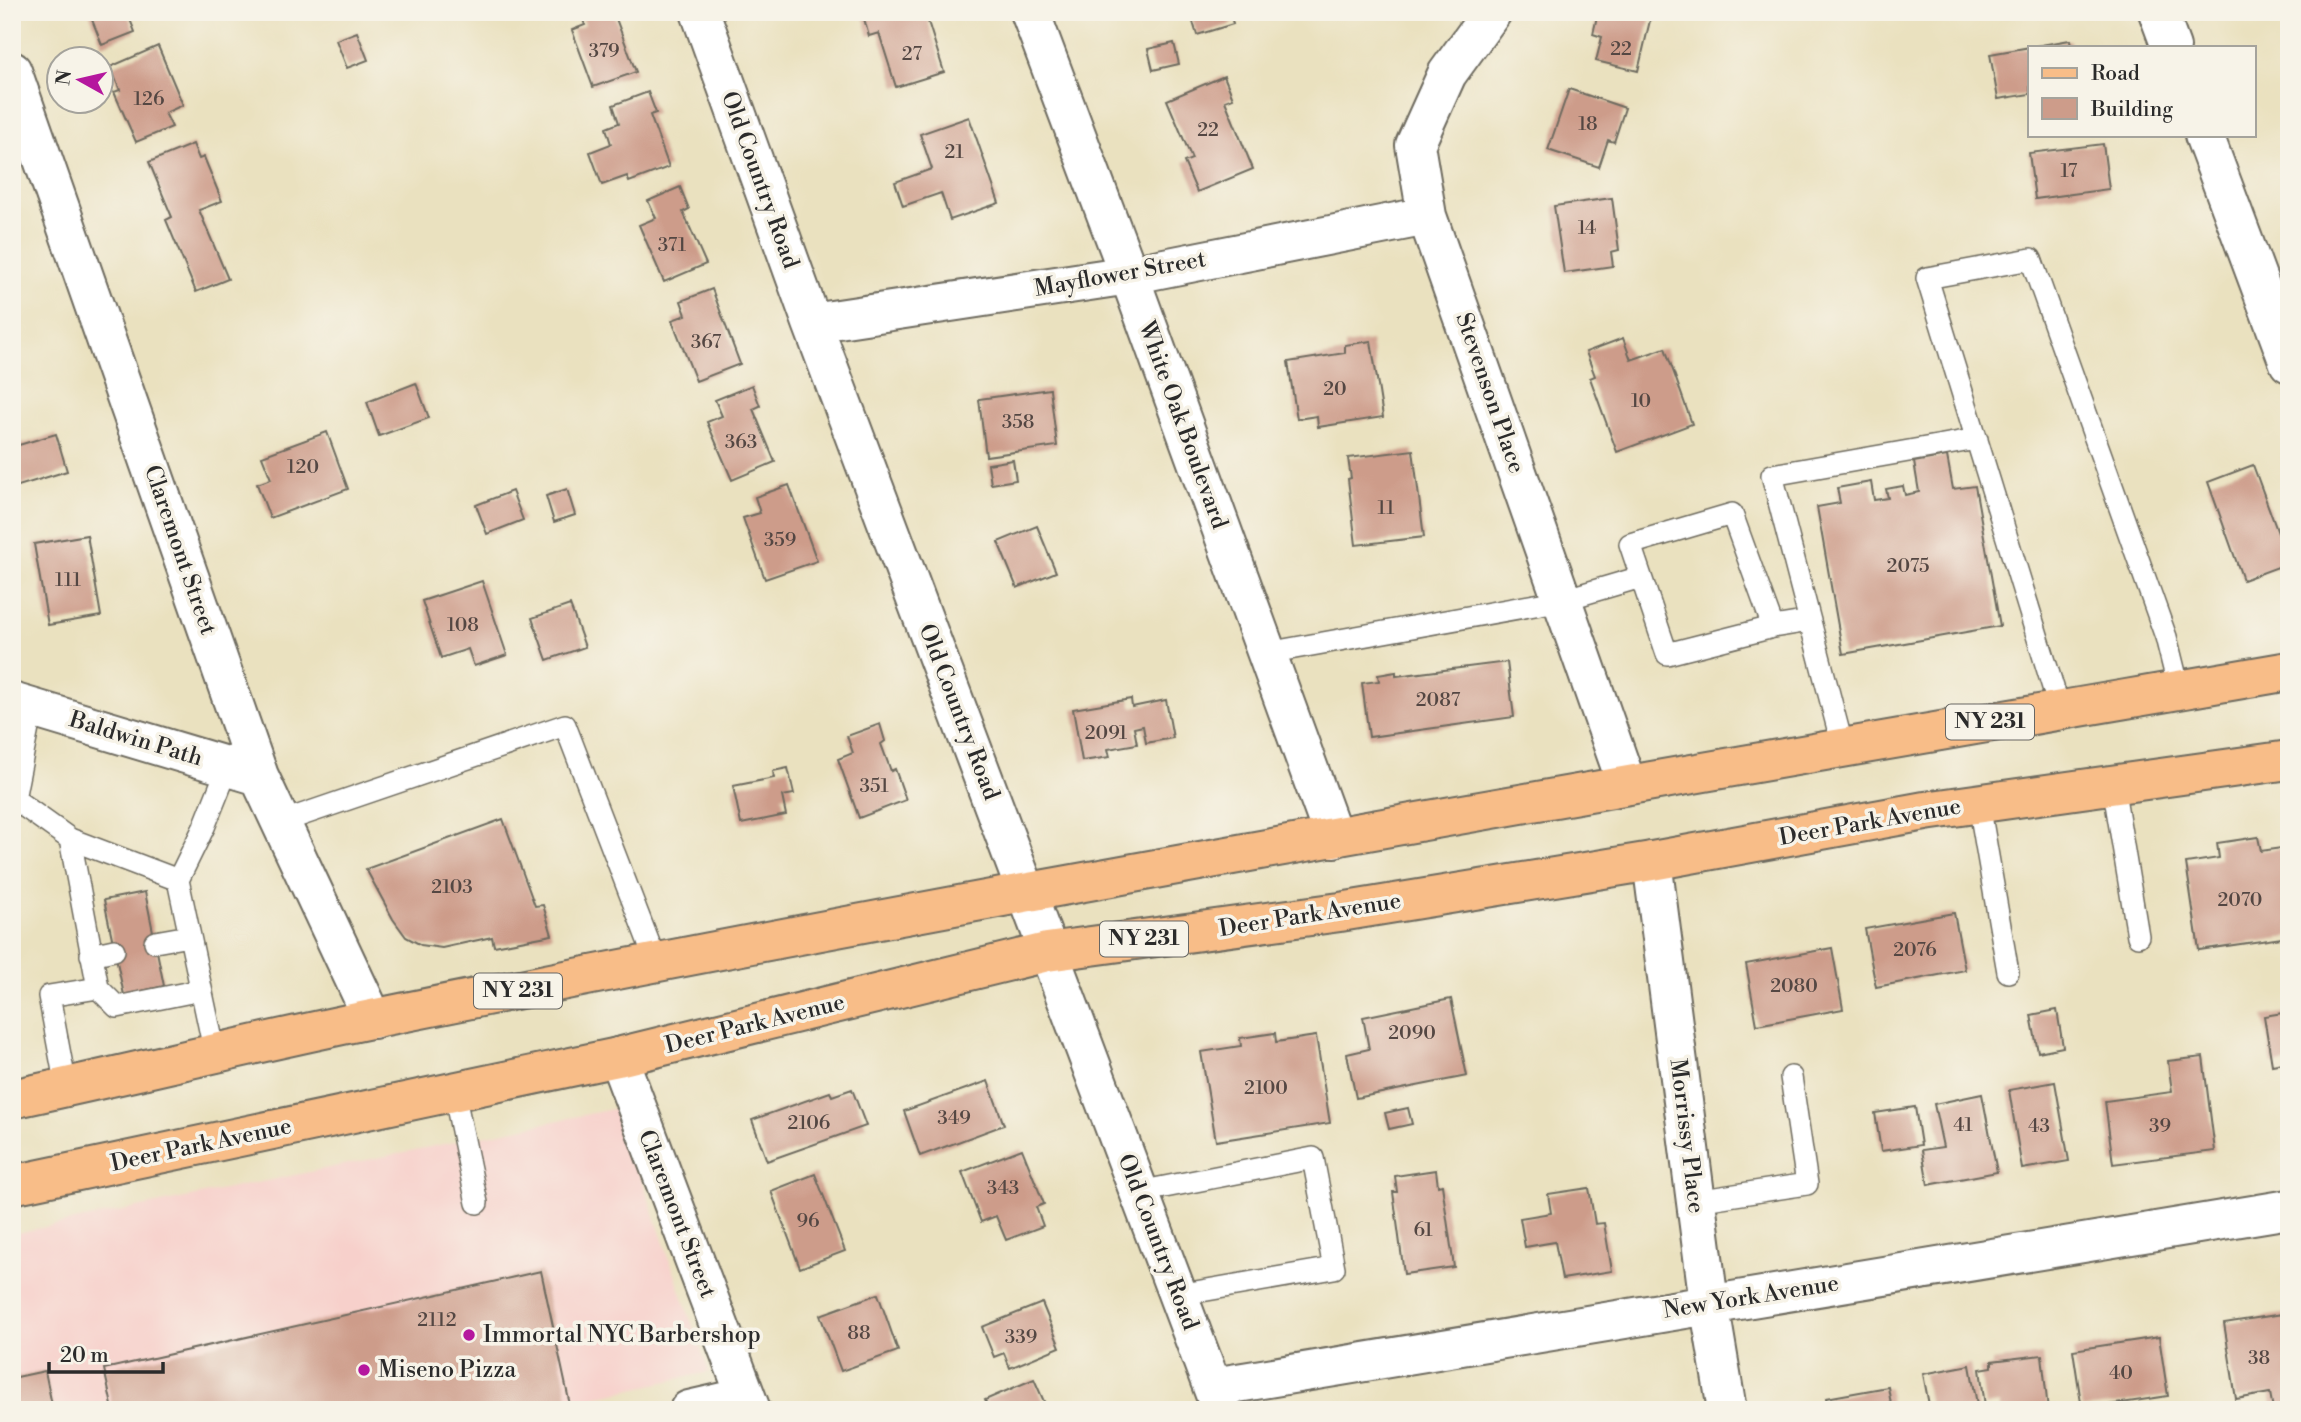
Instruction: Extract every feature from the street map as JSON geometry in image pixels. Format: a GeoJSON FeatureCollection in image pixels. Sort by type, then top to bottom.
{"type":"FeatureCollection","features":[{"type":"Feature","properties":{"kind":"main road","name":"NY 231"},"geometry":{"type":"LineString","coordinates":[[12,1099],[373,1019],[1027,892],[2289,671]]}},
{"type":"Feature","properties":{"kind":"main road","name":"Deer Park Avenue"},"geometry":{"type":"LineString","coordinates":[[12,1185],[618,1057],[1047,952],[1340,912],[1652,861],[1925,811],[2289,760]]}},
{"type":"Feature","properties":{"kind":"street","name":"Old Country Road"},"geometry":{"type":"LineString","coordinates":[[700,12],[812,323],[1217,1398]]}},
{"type":"Feature","properties":{"kind":"street","name":"White Oak Boulevard"},"geometry":{"type":"LineString","coordinates":[[1030,12],[1334,838]]}},
{"type":"Feature","properties":{"kind":"street","name":"Stevenson Place"},"geometry":{"type":"LineString","coordinates":[[1492,12],[1447,74],[1415,145],[1427,216],[1627,785]]}},
{"type":"Feature","properties":{"kind":"street"},"geometry":{"type":"LineString","coordinates":[[2158,12],[2171,46]]}},
{"type":"Feature","properties":{"kind":"street","name":"Claremont Street"},"geometry":{"type":"LineString","coordinates":[[12,71],[244,771],[281,822],[373,1019]]}},
{"type":"Feature","properties":{"kind":"street"},"geometry":{"type":"LineString","coordinates":[[2204,136],[2289,363]]}},
{"type":"Feature","properties":{"kind":"street","name":"Mayflower Street"},"geometry":{"type":"LineString","coordinates":[[812,323],[1129,275],[1427,216]]}},
{"type":"Feature","properties":{"kind":"street","name":"Baldwin Path"},"geometry":{"type":"LineString","coordinates":[[22,705],[244,771]]}},
{"type":"Feature","properties":{"kind":"street","name":"Morrissy Place"},"geometry":{"type":"LineString","coordinates":[[1652,861],[1709,1303],[1727,1410]]}},
{"type":"Feature","properties":{"kind":"street","name":"Claremont Street"},"geometry":{"type":"LineString","coordinates":[[618,1057],[749,1404]]}},
{"type":"Feature","properties":{"kind":"street","name":"New York Avenue"},"geometry":{"type":"LineString","coordinates":[[1217,1398],[1709,1303],[2289,1209]]}},
{"type":"Feature","properties":{"kind":"street"},"geometry":{"type":"LineString","coordinates":[[688,1410],[749,1404]]}},
{"type":"Feature","properties":{"kind":"lane"},"geometry":{"type":"LineString","coordinates":[[2060,710],[1927,278],[2031,259],[2166,637],[2179,689]]}},
{"type":"Feature","properties":{"kind":"lane"},"geometry":{"type":"LineString","coordinates":[[1843,748],[1772,475],[1977,439]]}},
{"type":"Feature","properties":{"kind":"lane"},"geometry":{"type":"LineString","coordinates":[[1773,626],[1732,514],[1630,544],[1667,654],[1773,626],[1810,621]]}},
{"type":"Feature","properties":{"kind":"lane"},"geometry":{"type":"LineString","coordinates":[[1267,653],[1563,600],[1641,577]]}},
{"type":"Feature","properties":{"kind":"lane"},"geometry":{"type":"LineString","coordinates":[[22,705],[15,799],[70,839],[178,880]]}},
{"type":"Feature","properties":{"kind":"lane"},"geometry":{"type":"LineString","coordinates":[[281,822],[565,725],[657,964]]}},
{"type":"Feature","properties":{"kind":"lane"},"geometry":{"type":"LineString","coordinates":[[215,1054],[178,880],[204,827],[244,771]]}},
{"type":"Feature","properties":{"kind":"lane"},"geometry":{"type":"LineString","coordinates":[[2113,785],[2138,936]]}},
{"type":"Feature","properties":{"kind":"lane"},"geometry":{"type":"LineString","coordinates":[[1979,804],[2008,972]]}},
{"type":"Feature","properties":{"kind":"lane"},"geometry":{"type":"LineString","coordinates":[[70,839],[98,988],[117,1007],[201,990]]}},
{"type":"Feature","properties":{"kind":"lane"},"geometry":{"type":"LineString","coordinates":[[155,942],[189,936]]}},
{"type":"Feature","properties":{"kind":"lane"},"geometry":{"type":"LineString","coordinates":[[91,955],[114,950]]}},
{"type":"Feature","properties":{"kind":"lane"},"geometry":{"type":"LineString","coordinates":[[66,1087],[49,996],[98,988]]}},
{"type":"Feature","properties":{"kind":"lane"},"geometry":{"type":"LineString","coordinates":[[1696,1201],[1807,1184],[1791,1077]]}},
{"type":"Feature","properties":{"kind":"lane"},"geometry":{"type":"LineString","coordinates":[[454,1092],[477,1203]]}},
{"type":"Feature","properties":{"kind":"lane"},"geometry":{"type":"LineString","coordinates":[[1139,1192],[1313,1158],[1334,1268],[1178,1295]]}},
{"type":"Feature","properties":{"kind":"shaded area"},"geometry":{"type":"Polygon","coordinates":[[[617,1108],[709,1372],[538,1410],[12,1410],[12,1234],[617,1108]]]}},
{"type":"Feature","properties":{"kind":"building"},"geometry":{"type":"Polygon","coordinates":[[[89,12],[127,12],[135,32],[102,45],[89,12]]]}},
{"type":"Feature","properties":{"kind":"building"},"geometry":{"type":"Polygon","coordinates":[[[580,12],[624,12],[615,16],[636,72],[593,87],[572,30],[585,25],[580,12]]]}},
{"type":"Feature","properties":{"kind":"building"},"geometry":{"type":"Polygon","coordinates":[[[862,12],[925,12],[944,72],[896,87],[879,33],[869,36],[862,12]]]}},
{"type":"Feature","properties":{"kind":"building"},"geometry":{"type":"Polygon","coordinates":[[[1125,12],[1142,12],[1142,13],[1127,18],[1125,12]]]}},
{"type":"Feature","properties":{"kind":"building"},"geometry":{"type":"Polygon","coordinates":[[[1190,12],[1230,12],[1233,24],[1197,35],[1190,12]]]}},
{"type":"Feature","properties":{"kind":"building"},"geometry":{"type":"Polygon","coordinates":[[[1598,12],[1652,12],[1638,71],[1596,61],[1602,37],[1593,34],[1598,12]]]}},
{"type":"Feature","properties":{"kind":"building"},"geometry":{"type":"Polygon","coordinates":[[[2004,12],[2023,12],[2023,14],[2005,17],[2004,12]]]}},
{"type":"Feature","properties":{"kind":"building"},"geometry":{"type":"Polygon","coordinates":[[[357,32],[368,60],[347,68],[336,40],[357,32]]]}},
{"type":"Feature","properties":{"kind":"building"},"geometry":{"type":"Polygon","coordinates":[[[2070,40],[2071,46],[2035,46],[2070,40]]]}},
{"type":"Feature","properties":{"kind":"building"},"geometry":{"type":"Polygon","coordinates":[[[1174,43],[1179,64],[1153,70],[1148,49],[1174,43]]]}},
{"type":"Feature","properties":{"kind":"building"},"geometry":{"type":"Polygon","coordinates":[[[158,46],[183,105],[165,113],[172,127],[136,142],[116,97],[116,91],[120,90],[116,81],[116,64],[158,46]]]}},
{"type":"Feature","properties":{"kind":"building"},"geometry":{"type":"Polygon","coordinates":[[[2028,47],[2028,94],[1998,99],[1990,54],[2028,47]]]}},
{"type":"Feature","properties":{"kind":"building"},"geometry":{"type":"Polygon","coordinates":[[[1224,76],[1233,98],[1225,101],[1253,169],[1197,192],[1184,162],[1192,159],[1167,100],[1224,76]]]}},
{"type":"Feature","properties":{"kind":"building"},"geometry":{"type":"Polygon","coordinates":[[[1569,89],[1625,108],[1614,142],[1608,140],[1599,167],[1548,150],[1569,89]]]}},
{"type":"Feature","properties":{"kind":"building"},"geometry":{"type":"Polygon","coordinates":[[[648,92],[656,113],[650,115],[669,167],[629,182],[627,176],[602,185],[590,152],[611,144],[606,128],[619,123],[613,105],[648,92]]]}},
{"type":"Feature","properties":{"kind":"building"},"geometry":{"type":"Polygon","coordinates":[[[969,117],[999,203],[950,220],[941,193],[903,206],[895,182],[932,169],[920,134],[969,117]]]}},
{"type":"Feature","properties":{"kind":"building"},"geometry":{"type":"Polygon","coordinates":[[[193,144],[199,159],[204,157],[222,201],[199,210],[228,279],[196,292],[166,220],[172,217],[149,162],[193,144]]]}},
{"type":"Feature","properties":{"kind":"building"},"geometry":{"type":"Polygon","coordinates":[[[2103,144],[2109,189],[2035,199],[2029,153],[2103,144]]]}},
{"type":"Feature","properties":{"kind":"building"},"geometry":{"type":"Polygon","coordinates":[[[680,187],[689,209],[683,212],[706,264],[664,282],[639,225],[656,218],[648,201],[680,187]]]}},
{"type":"Feature","properties":{"kind":"building"},"geometry":{"type":"Polygon","coordinates":[[[1612,198],[1619,250],[1611,252],[1613,266],[1564,273],[1554,206],[1612,198]]]}},
{"type":"Feature","properties":{"kind":"building"},"geometry":{"type":"Polygon","coordinates":[[[712,289],[740,364],[696,381],[672,320],[686,315],[681,301],[712,289]]]}},
{"type":"Feature","properties":{"kind":"building"},"geometry":{"type":"Polygon","coordinates":[[[1623,338],[1631,360],[1665,348],[1692,424],[1617,452],[1590,378],[1595,376],[1586,352],[1623,338]]]}},
{"type":"Feature","properties":{"kind":"building"},"geometry":{"type":"Polygon","coordinates":[[[1371,341],[1383,417],[1318,427],[1317,416],[1297,419],[1288,362],[1345,353],[1345,345],[1371,341]]]}},
{"type":"Feature","properties":{"kind":"building"},"geometry":{"type":"Polygon","coordinates":[[[416,383],[429,418],[379,436],[367,402],[416,383]]]}},
{"type":"Feature","properties":{"kind":"building"},"geometry":{"type":"Polygon","coordinates":[[[752,385],[760,406],[753,409],[775,462],[732,480],[707,422],[722,416],[715,400],[752,385]]]}},
{"type":"Feature","properties":{"kind":"building"},"geometry":{"type":"Polygon","coordinates":[[[1050,389],[1057,446],[986,456],[979,399],[1050,389]]]}},
{"type":"Feature","properties":{"kind":"building"},"geometry":{"type":"Polygon","coordinates":[[[327,432],[348,489],[270,518],[257,484],[271,479],[262,456],[327,432]]]}},
{"type":"Feature","properties":{"kind":"building"},"geometry":{"type":"Polygon","coordinates":[[[56,434],[67,471],[12,488],[12,447],[56,434]]]}},
{"type":"Feature","properties":{"kind":"building"},"geometry":{"type":"Polygon","coordinates":[[[1413,450],[1424,537],[1356,545],[1348,458],[1413,450]]]}},
{"type":"Feature","properties":{"kind":"building"},"geometry":{"type":"Polygon","coordinates":[[[1947,456],[1953,489],[1975,486],[2000,626],[1843,654],[1817,507],[1840,503],[1837,488],[1871,482],[1874,500],[1888,498],[1886,489],[1903,486],[1905,495],[1919,492],[1914,462],[1947,456]]]}},
{"type":"Feature","properties":{"kind":"building"},"geometry":{"type":"Polygon","coordinates":[[[1013,460],[1016,480],[991,484],[988,464],[1013,460]]]}},
{"type":"Feature","properties":{"kind":"building"},"geometry":{"type":"Polygon","coordinates":[[[2253,465],[2289,563],[2243,580],[2208,482],[2253,465]]]}},
{"type":"Feature","properties":{"kind":"building"},"geometry":{"type":"Polygon","coordinates":[[[789,485],[817,561],[765,579],[743,518],[760,513],[755,497],[789,485]]]}},
{"type":"Feature","properties":{"kind":"building"},"geometry":{"type":"Polygon","coordinates":[[[567,489],[575,515],[554,522],[546,496],[567,489]]]}},
{"type":"Feature","properties":{"kind":"building"},"geometry":{"type":"Polygon","coordinates":[[[512,491],[523,520],[487,534],[476,505],[512,491]]]}},
{"type":"Feature","properties":{"kind":"building"},"geometry":{"type":"Polygon","coordinates":[[[1037,526],[1056,572],[1017,588],[998,542],[1037,526]]]}},
{"type":"Feature","properties":{"kind":"building"},"geometry":{"type":"Polygon","coordinates":[[[87,535],[101,616],[48,625],[34,544],[87,535]]]}},
{"type":"Feature","properties":{"kind":"building"},"geometry":{"type":"Polygon","coordinates":[[[482,581],[507,655],[474,666],[468,649],[441,658],[422,601],[482,581]]]}},
{"type":"Feature","properties":{"kind":"building"},"geometry":{"type":"Polygon","coordinates":[[[570,605],[585,647],[547,660],[532,618],[570,605]]]}},
{"type":"Feature","properties":{"kind":"building"},"geometry":{"type":"Polygon","coordinates":[[[1507,662],[1514,717],[1369,737],[1362,683],[1379,681],[1378,675],[1396,672],[1396,676],[1507,662]]]}},
{"type":"Feature","properties":{"kind":"building"},"geometry":{"type":"Polygon","coordinates":[[[1131,699],[1132,707],[1166,700],[1173,738],[1146,743],[1143,726],[1134,728],[1137,744],[1108,749],[1110,757],[1082,761],[1073,709],[1131,699]]]}},
{"type":"Feature","properties":{"kind":"building"},"geometry":{"type":"Polygon","coordinates":[[[880,724],[885,741],[881,744],[891,771],[895,769],[906,800],[859,818],[838,759],[853,753],[847,736],[880,724]]]}},
{"type":"Feature","properties":{"kind":"building"},"geometry":{"type":"Polygon","coordinates":[[[788,768],[794,794],[782,796],[786,815],[741,824],[733,786],[774,778],[773,771],[788,768]]]}},
{"type":"Feature","properties":{"kind":"building"},"geometry":{"type":"Polygon","coordinates":[[[503,819],[535,906],[543,905],[552,935],[494,946],[492,937],[442,948],[421,945],[406,937],[366,869],[503,819]]]}},
{"type":"Feature","properties":{"kind":"building"},"geometry":{"type":"Polygon","coordinates":[[[2258,837],[2261,851],[2289,847],[2289,937],[2199,950],[2186,863],[2219,858],[2217,843],[2258,837]]]}},
{"type":"Feature","properties":{"kind":"building"},"geometry":{"type":"Polygon","coordinates":[[[145,892],[164,986],[124,995],[104,900],[145,892]]]}},
{"type":"Feature","properties":{"kind":"building"},"geometry":{"type":"Polygon","coordinates":[[[1954,913],[1965,970],[1876,987],[1865,929],[1954,913]]]}},
{"type":"Feature","properties":{"kind":"building"},"geometry":{"type":"Polygon","coordinates":[[[1832,948],[1843,1009],[1757,1025],[1746,964],[1832,948]]]}},
{"type":"Feature","properties":{"kind":"building"},"geometry":{"type":"Polygon","coordinates":[[[1451,999],[1467,1076],[1356,1098],[1347,1054],[1369,1049],[1363,1017],[1451,999]]]}},
{"type":"Feature","properties":{"kind":"building"},"geometry":{"type":"Polygon","coordinates":[[[2057,1010],[2063,1047],[2038,1052],[2031,1015],[2057,1010]]]}},
{"type":"Feature","properties":{"kind":"building"},"geometry":{"type":"Polygon","coordinates":[[[2289,1012],[2289,1062],[2272,1065],[2264,1016],[2289,1012]]]}},
{"type":"Feature","properties":{"kind":"building"},"geometry":{"type":"Polygon","coordinates":[[[1275,1033],[1276,1042],[1316,1036],[1330,1123],[1216,1141],[1201,1052],[1241,1046],[1240,1038],[1275,1033]]]}},
{"type":"Feature","properties":{"kind":"building"},"geometry":{"type":"Polygon","coordinates":[[[2203,1057],[2215,1151],[2113,1164],[2105,1101],[2172,1092],[2168,1061],[2203,1057]]]}},
{"type":"Feature","properties":{"kind":"building"},"geometry":{"type":"Polygon","coordinates":[[[988,1081],[1004,1125],[920,1156],[904,1111],[988,1081]]]}},
{"type":"Feature","properties":{"kind":"building"},"geometry":{"type":"Polygon","coordinates":[[[2055,1082],[2069,1161],[2022,1169],[2009,1090],[2055,1082]]]}},
{"type":"Feature","properties":{"kind":"building"},"geometry":{"type":"Polygon","coordinates":[[[852,1089],[866,1126],[767,1161],[752,1120],[830,1092],[832,1096],[852,1089]]]}},
{"type":"Feature","properties":{"kind":"building"},"geometry":{"type":"Polygon","coordinates":[[[1982,1094],[1997,1172],[1928,1185],[1922,1150],[1943,1147],[1934,1104],[1982,1094]]]}},
{"type":"Feature","properties":{"kind":"building"},"geometry":{"type":"Polygon","coordinates":[[[1915,1107],[1921,1145],[1881,1151],[1875,1113],[1915,1107]]]}},
{"type":"Feature","properties":{"kind":"building"},"geometry":{"type":"Polygon","coordinates":[[[1408,1108],[1412,1124],[1389,1129],[1385,1113],[1408,1108]]]}},
{"type":"Feature","properties":{"kind":"building"},"geometry":{"type":"Polygon","coordinates":[[[1022,1149],[1044,1204],[1036,1207],[1043,1226],[1006,1240],[996,1216],[981,1222],[962,1172],[1022,1149]]]}},
{"type":"Feature","properties":{"kind":"building"},"geometry":{"type":"Polygon","coordinates":[[[1436,1170],[1438,1186],[1442,1185],[1454,1267],[1404,1274],[1393,1192],[1397,1192],[1395,1176],[1436,1170]]]}},
{"type":"Feature","properties":{"kind":"building"},"geometry":{"type":"Polygon","coordinates":[[[815,1174],[845,1251],[800,1268],[771,1191],[815,1174]]]}},
{"type":"Feature","properties":{"kind":"building"},"geometry":{"type":"Polygon","coordinates":[[[1589,1188],[1595,1224],[1604,1223],[1612,1271],[1562,1279],[1555,1242],[1525,1247],[1520,1218],[1551,1213],[1548,1194],[1589,1188]]]}},
{"type":"Feature","properties":{"kind":"building"},"geometry":{"type":"Polygon","coordinates":[[[541,1271],[570,1405],[548,1410],[113,1410],[104,1369],[541,1271]]]}},
{"type":"Feature","properties":{"kind":"building"},"geometry":{"type":"Polygon","coordinates":[[[878,1294],[898,1351],[841,1371],[820,1315],[878,1294]]]}},
{"type":"Feature","properties":{"kind":"building"},"geometry":{"type":"Polygon","coordinates":[[[1042,1303],[1060,1347],[1010,1368],[1004,1353],[994,1357],[982,1327],[1042,1303]]]}},
{"type":"Feature","properties":{"kind":"building"},"geometry":{"type":"Polygon","coordinates":[[[2289,1313],[2289,1407],[2273,1409],[2270,1393],[2236,1399],[2224,1323],[2289,1313]]]}},
{"type":"Feature","properties":{"kind":"building"},"geometry":{"type":"Polygon","coordinates":[[[2159,1337],[2168,1396],[2082,1409],[2073,1350],[2159,1337]]]}},
{"type":"Feature","properties":{"kind":"building"},"geometry":{"type":"Polygon","coordinates":[[[2042,1355],[2048,1410],[2000,1410],[1999,1404],[1985,1406],[1980,1369],[1992,1367],[1992,1361],[2042,1355]]]}},
{"type":"Feature","properties":{"kind":"building"},"geometry":{"type":"Polygon","coordinates":[[[1970,1365],[1978,1410],[1930,1410],[1923,1374],[1970,1365]]]}},
{"type":"Feature","properties":{"kind":"building"},"geometry":{"type":"Polygon","coordinates":[[[45,1371],[53,1410],[12,1410],[12,1378],[45,1371]]]}},
{"type":"Feature","properties":{"kind":"building"},"geometry":{"type":"Polygon","coordinates":[[[1034,1379],[1046,1406],[1038,1410],[989,1410],[985,1400],[1034,1379]]]}},
{"type":"Feature","properties":{"kind":"building"},"geometry":{"type":"Polygon","coordinates":[[[1888,1387],[1892,1410],[1828,1410],[1826,1398],[1888,1387]]]}},
{"type":"Feature","properties":{"kind":"place","name":"Immortal NYC Barbershop"},"geometry":{"type":"Point","coordinates":[469,1335]}},
{"type":"Feature","properties":{"kind":"place","name":"Miseno Pizza"},"geometry":{"type":"Point","coordinates":[364,1370]}}]}
